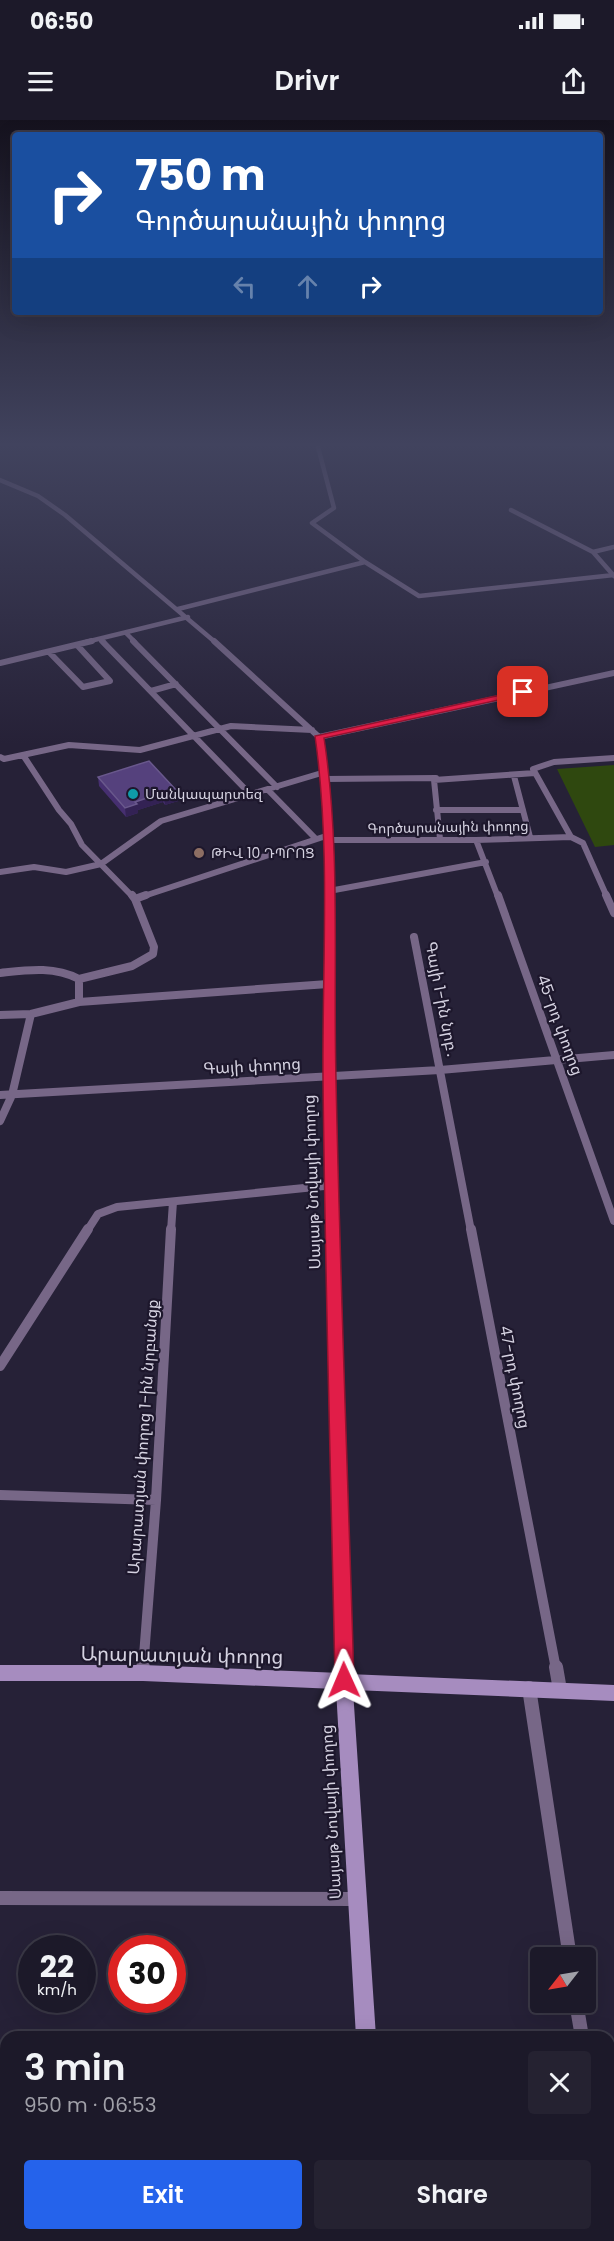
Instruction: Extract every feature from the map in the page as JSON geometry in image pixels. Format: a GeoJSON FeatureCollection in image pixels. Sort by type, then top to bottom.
{"type":"FeatureCollection","features":[{"type":"Feature","properties":{"kind":"main road","name":"Արարատյան փողոց"},"geometry":{"type":"LineString","coordinates":[[0,1673],[142,1673],[614,1693]]}},
{"type":"Feature","properties":{"kind":"main road","name":"Սայաթ Նովայի փողոց"},"geometry":{"type":"LineString","coordinates":[[344,1680],[366,2031]]}},
{"type":"Feature","properties":{"kind":"street"},"geometry":{"type":"LineString","coordinates":[[101,546],[188,617],[316,733]]}},
{"type":"Feature","properties":{"kind":"street"},"geometry":{"type":"LineString","coordinates":[[343,546],[419,596],[614,576]]}},
{"type":"Feature","properties":{"kind":"street"},"geometry":{"type":"LineString","coordinates":[[581,546],[593,552],[614,576]]}},
{"type":"Feature","properties":{"kind":"street"},"geometry":{"type":"LineString","coordinates":[[593,552],[614,547]]}},
{"type":"Feature","properties":{"kind":"street"},"geometry":{"type":"LineString","coordinates":[[178,609],[365,562]]}},
{"type":"Feature","properties":{"kind":"street"},"geometry":{"type":"LineString","coordinates":[[0,663],[188,617]]}},
{"type":"Feature","properties":{"kind":"street"},"geometry":{"type":"LineString","coordinates":[[126,633],[277,787]]}},
{"type":"Feature","properties":{"kind":"street"},"geometry":{"type":"LineString","coordinates":[[101,639],[250,795]]}},
{"type":"Feature","properties":{"kind":"street"},"geometry":{"type":"LineString","coordinates":[[49,652],[83,687],[110,681],[77,645]]}},
{"type":"Feature","properties":{"kind":"street"},"geometry":{"type":"LineString","coordinates":[[0,757],[4,759],[78,745],[129,752],[195,738],[220,729],[247,726],[316,733],[614,673]]}},
{"type":"Feature","properties":{"kind":"street"},"geometry":{"type":"LineString","coordinates":[[151,691],[176,684]]}},
{"type":"Feature","properties":{"kind":"street","name":"Սայաթ Նովայի փողոց"},"geometry":{"type":"LineString","coordinates":[[316,733],[325,775],[323,838],[328,891],[329,1077],[334,1185],[344,1680]]}},
{"type":"Feature","properties":{"kind":"street"},"geometry":{"type":"LineString","coordinates":[[0,973],[56,969],[79,980],[132,966],[153,954],[154,947],[135,899],[82,844],[71,824],[59,810],[23,755]]}},
{"type":"Feature","properties":{"kind":"street"},"geometry":{"type":"LineString","coordinates":[[0,872],[34,867],[66,872],[100,864],[160,821],[325,775],[436,778],[514,776],[534,771],[554,762],[614,759]]}},
{"type":"Feature","properties":{"kind":"street"},"geometry":{"type":"LineString","coordinates":[[534,771],[571,837],[583,843],[614,913]]}},
{"type":"Feature","properties":{"kind":"street"},"geometry":{"type":"LineString","coordinates":[[514,776],[530,837]]}},
{"type":"Feature","properties":{"kind":"street"},"geometry":{"type":"LineString","coordinates":[[436,778],[433,783],[440,839]]}},
{"type":"Feature","properties":{"kind":"street"},"geometry":{"type":"LineString","coordinates":[[268,790],[323,838]]}},
{"type":"Feature","properties":{"kind":"street"},"geometry":{"type":"LineString","coordinates":[[436,810],[523,810]]}},
{"type":"Feature","properties":{"kind":"street","name":"Գործարանային փողոց"},"geometry":{"type":"LineString","coordinates":[[135,899],[323,838],[476,840],[571,837]]}},
{"type":"Feature","properties":{"kind":"street","name":"45-րդ փողոց"},"geometry":{"type":"LineString","coordinates":[[476,840],[486,862],[614,1221]]}},
{"type":"Feature","properties":{"kind":"street"},"geometry":{"type":"LineString","coordinates":[[328,891],[486,862]]}},
{"type":"Feature","properties":{"kind":"street","name":"Գայի 1-ին նրբ․"},"geometry":{"type":"LineString","coordinates":[[414,937],[440,1070]]}},
{"type":"Feature","properties":{"kind":"street"},"geometry":{"type":"LineString","coordinates":[[79,980],[79,1002]]}},
{"type":"Feature","properties":{"kind":"street"},"geometry":{"type":"LineString","coordinates":[[0,1015],[31,1014],[79,1002],[328,984]]}},
{"type":"Feature","properties":{"kind":"street"},"geometry":{"type":"LineString","coordinates":[[0,1121],[12,1095],[31,1014]]}},
{"type":"Feature","properties":{"kind":"street","name":"Գայի փողոց"},"geometry":{"type":"LineString","coordinates":[[0,1095],[440,1070],[614,1055]]}},
{"type":"Feature","properties":{"kind":"street","name":"47-րդ փողոց"},"geometry":{"type":"LineString","coordinates":[[440,1070],[560,1690]]}},
{"type":"Feature","properties":{"kind":"street"},"geometry":{"type":"LineString","coordinates":[[0,1366],[98,1214],[119,1205],[173,1202],[334,1185]]}},
{"type":"Feature","properties":{"kind":"street","name":"Արարատյան փողոց 1-ին նրբանցք"},"geometry":{"type":"LineString","coordinates":[[142,1673],[156,1500],[173,1202]]}},
{"type":"Feature","properties":{"kind":"street"},"geometry":{"type":"LineString","coordinates":[[0,1495],[156,1500]]}},
{"type":"Feature","properties":{"kind":"street"},"geometry":{"type":"LineString","coordinates":[[529,1688],[568,1947]]}},
{"type":"Feature","properties":{"kind":"street"},"geometry":{"type":"LineString","coordinates":[[0,1898],[358,1899]]}},
{"type":"Feature","properties":{"kind":"street"},"geometry":{"type":"LineString","coordinates":[[578,2013],[581,2031]]}},
{"type":"Feature","properties":{"kind":"green space"},"geometry":{"type":"Polygon","coordinates":[[[614,765],[614,845],[595,847],[557,769],[614,765]]]}},
{"type":"Feature","properties":{"kind":"building"},"geometry":{"type":"Polygon","coordinates":[[[149,761],[178,792],[164,796],[162,793],[135,802],[137,804],[125,808],[98,777],[149,761]]]}},
{"type":"Feature","properties":{"kind":"place","name":"Մանկապարտեզ"},"geometry":{"type":"Point","coordinates":[133,794]}},
{"type":"Feature","properties":{"kind":"place","name":"ԹԻՎ 10 ԴՊՐՈՑ"},"geometry":{"type":"Point","coordinates":[199,853]}},
{"type":"Feature","properties":{"kind":"route"},"geometry":{"type":"LineString","coordinates":[[344,1680],[329,1077],[325,772],[319,736],[523,692]]}}]}
